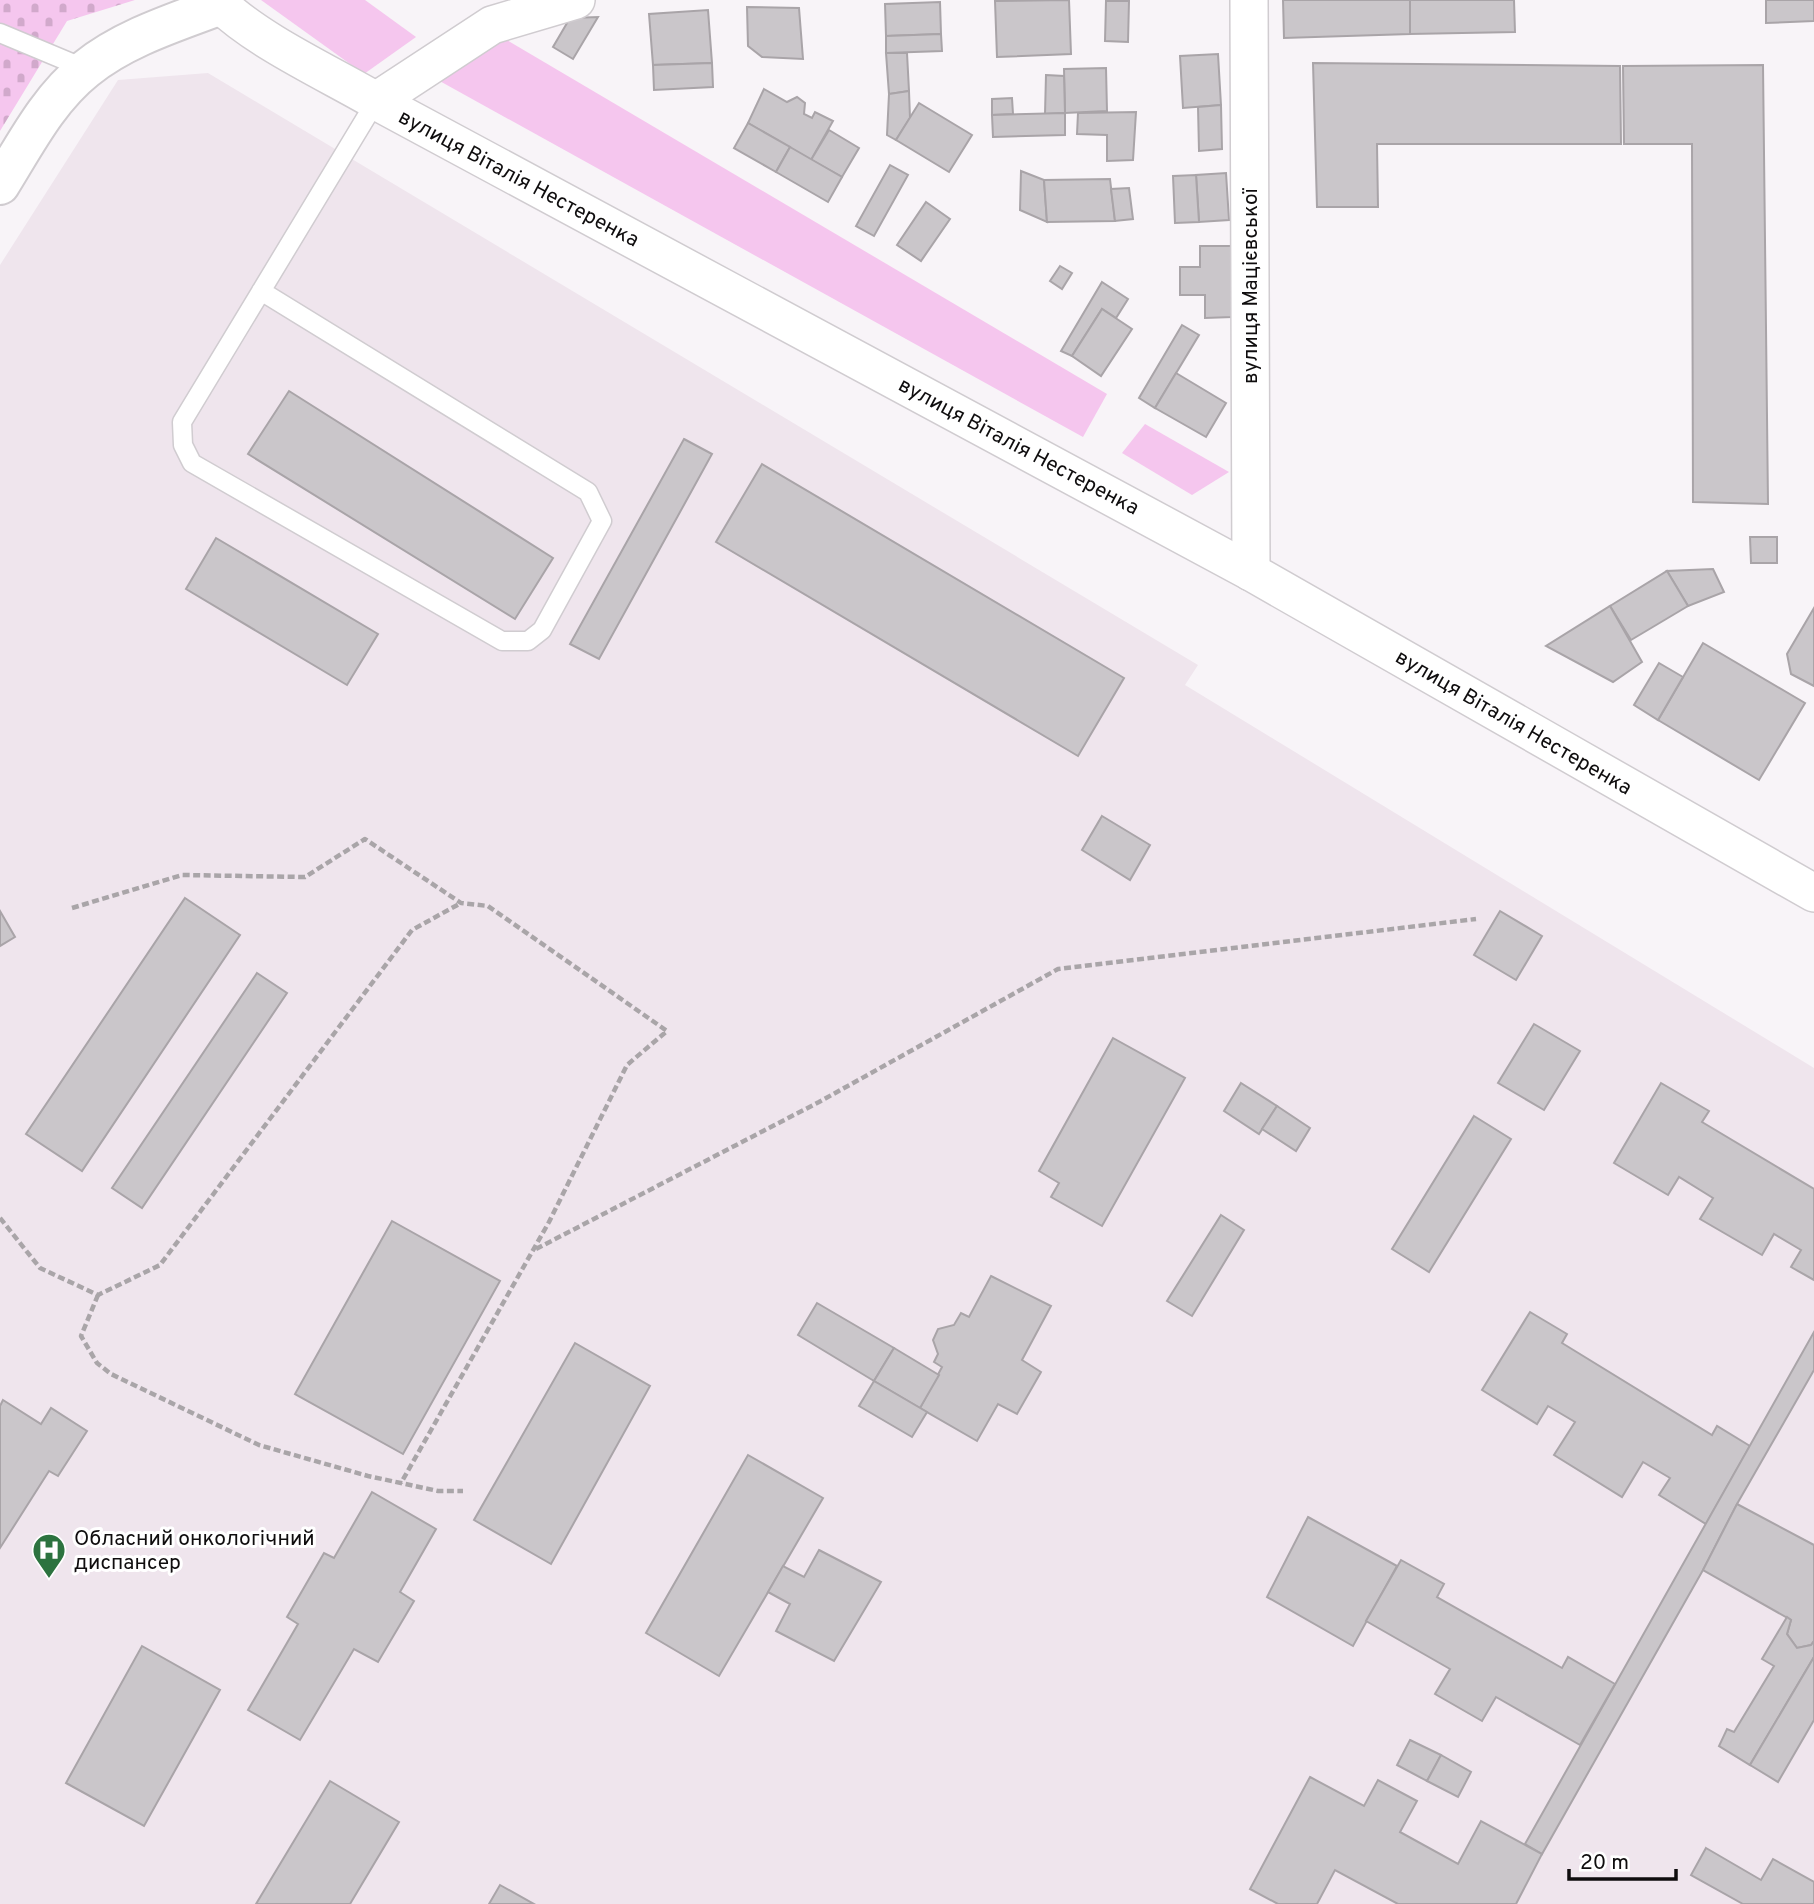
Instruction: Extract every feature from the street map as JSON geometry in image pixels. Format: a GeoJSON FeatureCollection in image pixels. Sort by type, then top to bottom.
{"type":"FeatureCollection","features":[{"type":"Feature","properties":{"kind":"street"},"geometry":{"type":"LineString","coordinates":[[376,101],[492,25],[576,0]]}},
{"type":"Feature","properties":{"kind":"street","name":"вулиця Мацієвської"},"geometry":{"type":"LineString","coordinates":[[1249,0],[1251,572]]}},
{"type":"Feature","properties":{"kind":"street"},"geometry":{"type":"LineString","coordinates":[[0,185],[60,94],[86,69],[116,49],[220,2]]}},
{"type":"Feature","properties":{"kind":"street","name":"вулиця Віталія Нестеренка"},"geometry":{"type":"LineString","coordinates":[[220,2],[235,18],[376,101],[1251,572],[1814,893]]}},
{"type":"Feature","properties":{"kind":"lane"},"geometry":{"type":"LineString","coordinates":[[0,33],[86,69]]}},
{"type":"Feature","properties":{"kind":"lane"},"geometry":{"type":"LineString","coordinates":[[261,291],[588,492],[602,521],[542,630],[528,641],[502,641],[192,463],[183,445],[182,422],[261,291],[376,101]]}},
{"type":"Feature","properties":{"kind":"path"},"geometry":{"type":"LineString","coordinates":[[72,908],[182,875],[305,877],[365,839],[461,903],[488,906],[667,1031],[627,1065],[533,1251],[401,1483]]}},
{"type":"Feature","properties":{"kind":"path"},"geometry":{"type":"LineString","coordinates":[[461,903],[412,930],[160,1265],[98,1295],[80,1336],[97,1363],[111,1374],[259,1446],[368,1476],[438,1491],[463,1491]]}},
{"type":"Feature","properties":{"kind":"path"},"geometry":{"type":"LineString","coordinates":[[533,1251],[819,1102],[1058,970],[1476,919]]}},
{"type":"Feature","properties":{"kind":"path"},"geometry":{"type":"LineString","coordinates":[[0,1218],[40,1268],[98,1295]]}},
{"type":"Feature","properties":{"kind":"shaded area"},"geometry":{"type":"Polygon","coordinates":[[[208,73],[1198,665],[1185,685],[1814,1068],[1814,1904],[0,1904],[0,265],[118,80],[208,73]]]}},
{"type":"Feature","properties":{"kind":"green space"},"geometry":{"type":"Polygon","coordinates":[[[0,0],[135,0],[67,21],[0,131],[0,0]]]}},
{"type":"Feature","properties":{"kind":"green space"},"geometry":{"type":"Polygon","coordinates":[[[261,0],[365,0],[416,37],[364,74],[261,0]]]}},
{"type":"Feature","properties":{"kind":"green space"},"geometry":{"type":"Polygon","coordinates":[[[495,33],[1107,394],[1083,437],[427,74],[495,33]]]}},
{"type":"Feature","properties":{"kind":"green space"},"geometry":{"type":"Polygon","coordinates":[[[1145,424],[1229,472],[1192,495],[1122,453],[1145,424]]]}},
{"type":"Feature","properties":{"kind":"building"},"geometry":{"type":"Polygon","coordinates":[[[1069,0],[1071,54],[997,57],[995,1],[1069,0]]]}},
{"type":"Feature","properties":{"kind":"building"},"geometry":{"type":"Polygon","coordinates":[[[1283,0],[1410,0],[1410,34],[1284,38],[1283,0]]]}},
{"type":"Feature","properties":{"kind":"building"},"geometry":{"type":"Polygon","coordinates":[[[1410,0],[1514,0],[1515,32],[1410,34],[1410,0]]]}},
{"type":"Feature","properties":{"kind":"building"},"geometry":{"type":"Polygon","coordinates":[[[1766,0],[1814,0],[1814,21],[1766,23],[1766,0]]]}},
{"type":"Feature","properties":{"kind":"building"},"geometry":{"type":"Polygon","coordinates":[[[1106,1],[1129,1],[1128,42],[1105,41],[1106,1]]]}},
{"type":"Feature","properties":{"kind":"building"},"geometry":{"type":"Polygon","coordinates":[[[940,2],[941,34],[886,36],[885,4],[940,2]]]}},
{"type":"Feature","properties":{"kind":"building"},"geometry":{"type":"Polygon","coordinates":[[[747,7],[799,8],[803,59],[762,57],[748,46],[747,7]]]}},
{"type":"Feature","properties":{"kind":"building"},"geometry":{"type":"Polygon","coordinates":[[[708,10],[712,63],[653,65],[649,14],[708,10]]]}},
{"type":"Feature","properties":{"kind":"building"},"geometry":{"type":"Polygon","coordinates":[[[598,17],[573,59],[553,47],[570,18],[598,17]]]}},
{"type":"Feature","properties":{"kind":"building"},"geometry":{"type":"Polygon","coordinates":[[[941,34],[942,51],[886,53],[886,36],[941,34]]]}},
{"type":"Feature","properties":{"kind":"building"},"geometry":{"type":"Polygon","coordinates":[[[886,53],[907,53],[909,91],[889,94],[886,53]]]}},
{"type":"Feature","properties":{"kind":"building"},"geometry":{"type":"Polygon","coordinates":[[[1218,54],[1221,105],[1183,108],[1180,56],[1218,54]]]}},
{"type":"Feature","properties":{"kind":"building"},"geometry":{"type":"Polygon","coordinates":[[[712,63],[713,87],[654,90],[653,65],[712,63]]]}},
{"type":"Feature","properties":{"kind":"building"},"geometry":{"type":"Polygon","coordinates":[[[1313,63],[1620,66],[1621,144],[1377,144],[1378,207],[1317,207],[1313,63]]]}},
{"type":"Feature","properties":{"kind":"building"},"geometry":{"type":"Polygon","coordinates":[[[1763,65],[1768,504],[1693,502],[1692,144],[1624,144],[1623,66],[1763,65]]]}},
{"type":"Feature","properties":{"kind":"building"},"geometry":{"type":"Polygon","coordinates":[[[1106,68],[1107,111],[1065,113],[1064,69],[1106,68]]]}},
{"type":"Feature","properties":{"kind":"building"},"geometry":{"type":"Polygon","coordinates":[[[1046,75],[1064,76],[1065,113],[1045,114],[1046,75]]]}},
{"type":"Feature","properties":{"kind":"building"},"geometry":{"type":"Polygon","coordinates":[[[764,89],[787,102],[797,97],[805,103],[804,114],[812,118],[815,112],[833,121],[811,160],[748,123],[764,89]]]}},
{"type":"Feature","properties":{"kind":"building"},"geometry":{"type":"Polygon","coordinates":[[[909,91],[910,118],[896,140],[887,135],[889,94],[909,91]]]}},
{"type":"Feature","properties":{"kind":"building"},"geometry":{"type":"Polygon","coordinates":[[[1012,98],[1013,114],[992,115],[992,99],[1012,98]]]}},
{"type":"Feature","properties":{"kind":"building"},"geometry":{"type":"Polygon","coordinates":[[[919,103],[972,135],[949,172],[896,140],[919,103]]]}},
{"type":"Feature","properties":{"kind":"building"},"geometry":{"type":"Polygon","coordinates":[[[1221,105],[1222,149],[1199,151],[1198,107],[1221,105]]]}},
{"type":"Feature","properties":{"kind":"building"},"geometry":{"type":"Polygon","coordinates":[[[1136,112],[1133,160],[1107,161],[1107,135],[1077,134],[1078,113],[1136,112]]]}},
{"type":"Feature","properties":{"kind":"building"},"geometry":{"type":"Polygon","coordinates":[[[1065,113],[1065,135],[993,137],[992,115],[1065,113]]]}},
{"type":"Feature","properties":{"kind":"building"},"geometry":{"type":"Polygon","coordinates":[[[748,123],[790,147],[776,172],[734,148],[748,123]]]}},
{"type":"Feature","properties":{"kind":"building"},"geometry":{"type":"Polygon","coordinates":[[[829,130],[859,148],[842,177],[811,160],[829,130]]]}},
{"type":"Feature","properties":{"kind":"building"},"geometry":{"type":"Polygon","coordinates":[[[790,147],[842,177],[828,202],[776,172],[790,147]]]}},
{"type":"Feature","properties":{"kind":"building"},"geometry":{"type":"Polygon","coordinates":[[[890,165],[908,175],[874,236],[856,226],[890,165]]]}},
{"type":"Feature","properties":{"kind":"building"},"geometry":{"type":"Polygon","coordinates":[[[1021,171],[1044,180],[1047,222],[1020,210],[1021,171]]]}},
{"type":"Feature","properties":{"kind":"building"},"geometry":{"type":"Polygon","coordinates":[[[1226,173],[1229,220],[1199,222],[1196,175],[1226,173]]]}},
{"type":"Feature","properties":{"kind":"building"},"geometry":{"type":"Polygon","coordinates":[[[1196,175],[1199,222],[1175,223],[1173,176],[1196,175]]]}},
{"type":"Feature","properties":{"kind":"building"},"geometry":{"type":"Polygon","coordinates":[[[1110,179],[1115,221],[1047,222],[1044,180],[1110,179]]]}},
{"type":"Feature","properties":{"kind":"building"},"geometry":{"type":"Polygon","coordinates":[[[1129,188],[1133,219],[1115,221],[1111,189],[1129,188]]]}},
{"type":"Feature","properties":{"kind":"building"},"geometry":{"type":"Polygon","coordinates":[[[926,202],[950,219],[921,261],[897,245],[926,202]]]}},
{"type":"Feature","properties":{"kind":"building"},"geometry":{"type":"Polygon","coordinates":[[[1200,246],[1233,246],[1232,317],[1205,318],[1205,295],[1180,295],[1180,267],[1200,267],[1200,246]]]}},
{"type":"Feature","properties":{"kind":"building"},"geometry":{"type":"Polygon","coordinates":[[[1060,266],[1072,273],[1062,289],[1050,281],[1060,266]]]}},
{"type":"Feature","properties":{"kind":"building"},"geometry":{"type":"Polygon","coordinates":[[[1102,282],[1128,299],[1116,318],[1102,309],[1072,356],[1061,351],[1102,282]]]}},
{"type":"Feature","properties":{"kind":"building"},"geometry":{"type":"Polygon","coordinates":[[[1102,309],[1132,329],[1101,376],[1072,356],[1102,309]]]}},
{"type":"Feature","properties":{"kind":"building"},"geometry":{"type":"Polygon","coordinates":[[[1182,325],[1199,335],[1155,408],[1139,398],[1182,325]]]}},
{"type":"Feature","properties":{"kind":"building"},"geometry":{"type":"Polygon","coordinates":[[[1176,373],[1226,403],[1206,437],[1155,408],[1176,373]]]}},
{"type":"Feature","properties":{"kind":"building"},"geometry":{"type":"Polygon","coordinates":[[[289,391],[553,558],[515,619],[248,454],[289,391]]]}},
{"type":"Feature","properties":{"kind":"building"},"geometry":{"type":"Polygon","coordinates":[[[684,439],[712,454],[599,659],[570,644],[684,439]]]}},
{"type":"Feature","properties":{"kind":"building"},"geometry":{"type":"Polygon","coordinates":[[[762,464],[1124,678],[1078,756],[716,542],[762,464]]]}},
{"type":"Feature","properties":{"kind":"building"},"geometry":{"type":"Polygon","coordinates":[[[1750,537],[1777,537],[1777,563],[1751,563],[1750,537]]]}},
{"type":"Feature","properties":{"kind":"building"},"geometry":{"type":"Polygon","coordinates":[[[216,538],[378,634],[347,685],[186,589],[216,538]]]}},
{"type":"Feature","properties":{"kind":"building"},"geometry":{"type":"Polygon","coordinates":[[[1713,569],[1724,592],[1688,606],[1667,571],[1713,569]]]}},
{"type":"Feature","properties":{"kind":"building"},"geometry":{"type":"Polygon","coordinates":[[[1667,571],[1688,606],[1631,640],[1610,606],[1667,571]]]}},
{"type":"Feature","properties":{"kind":"building"},"geometry":{"type":"Polygon","coordinates":[[[1610,606],[1642,662],[1613,682],[1546,646],[1610,606]]]}},
{"type":"Feature","properties":{"kind":"building"},"geometry":{"type":"Polygon","coordinates":[[[1814,608],[1814,686],[1791,674],[1787,654],[1814,608]]]}},
{"type":"Feature","properties":{"kind":"building"},"geometry":{"type":"Polygon","coordinates":[[[1703,643],[1805,703],[1759,780],[1658,720],[1703,643]]]}},
{"type":"Feature","properties":{"kind":"building"},"geometry":{"type":"Polygon","coordinates":[[[1659,663],[1683,677],[1658,720],[1634,705],[1659,663]]]}},
{"type":"Feature","properties":{"kind":"building"},"geometry":{"type":"Polygon","coordinates":[[[1102,816],[1150,845],[1130,880],[1082,850],[1102,816]]]}},
{"type":"Feature","properties":{"kind":"building"},"geometry":{"type":"Polygon","coordinates":[[[185,898],[240,935],[82,1171],[26,1134],[185,898]]]}},
{"type":"Feature","properties":{"kind":"building"},"geometry":{"type":"Polygon","coordinates":[[[0,911],[15,937],[0,946],[0,911]]]}},
{"type":"Feature","properties":{"kind":"building"},"geometry":{"type":"Polygon","coordinates":[[[1500,911],[1542,936],[1516,980],[1474,955],[1500,911]]]}},
{"type":"Feature","properties":{"kind":"building"},"geometry":{"type":"Polygon","coordinates":[[[257,973],[287,993],[142,1208],[112,1188],[257,973]]]}},
{"type":"Feature","properties":{"kind":"building"},"geometry":{"type":"Polygon","coordinates":[[[1534,1024],[1580,1051],[1544,1110],[1498,1083],[1534,1024]]]}},
{"type":"Feature","properties":{"kind":"building"},"geometry":{"type":"Polygon","coordinates":[[[1113,1038],[1185,1078],[1102,1226],[1051,1197],[1059,1183],[1039,1171],[1113,1038]]]}},
{"type":"Feature","properties":{"kind":"building"},"geometry":{"type":"Polygon","coordinates":[[[1241,1083],[1277,1106],[1259,1134],[1224,1111],[1241,1083]]]}},
{"type":"Feature","properties":{"kind":"building"},"geometry":{"type":"Polygon","coordinates":[[[1661,1083],[1709,1111],[1702,1122],[1814,1189],[1814,1280],[1791,1267],[1801,1250],[1774,1234],[1762,1255],[1700,1219],[1713,1198],[1679,1177],[1668,1195],[1614,1163],[1661,1083]]]}},
{"type":"Feature","properties":{"kind":"building"},"geometry":{"type":"Polygon","coordinates":[[[1277,1106],[1310,1128],[1296,1151],[1262,1129],[1277,1106]]]}},
{"type":"Feature","properties":{"kind":"building"},"geometry":{"type":"Polygon","coordinates":[[[1474,1116],[1511,1139],[1429,1272],[1392,1249],[1474,1116]]]}},
{"type":"Feature","properties":{"kind":"building"},"geometry":{"type":"Polygon","coordinates":[[[1221,1215],[1244,1230],[1192,1316],[1167,1301],[1221,1215]]]}},
{"type":"Feature","properties":{"kind":"building"},"geometry":{"type":"Polygon","coordinates":[[[392,1221],[500,1281],[403,1454],[295,1394],[392,1221]]]}},
{"type":"Feature","properties":{"kind":"building"},"geometry":{"type":"Polygon","coordinates":[[[991,1276],[1051,1306],[1022,1360],[1041,1372],[1017,1414],[998,1404],[977,1441],[920,1408],[942,1367],[934,1362],[938,1354],[933,1340],[938,1329],[954,1325],[961,1313],[969,1317],[991,1276]]]}},
{"type":"Feature","properties":{"kind":"building"},"geometry":{"type":"Polygon","coordinates":[[[817,1303],[894,1348],[874,1381],[798,1335],[817,1303]]]}},
{"type":"Feature","properties":{"kind":"building"},"geometry":{"type":"Polygon","coordinates":[[[1530,1312],[1567,1334],[1562,1343],[1712,1435],[1717,1426],[1750,1446],[1706,1524],[1659,1495],[1670,1478],[1643,1462],[1622,1497],[1554,1455],[1575,1422],[1548,1406],[1537,1424],[1482,1390],[1530,1312]]]}},
{"type":"Feature","properties":{"kind":"building"},"geometry":{"type":"Polygon","coordinates":[[[1814,1332],[1814,1370],[1542,1854],[1525,1844],[1814,1332]]]}},
{"type":"Feature","properties":{"kind":"building"},"geometry":{"type":"Polygon","coordinates":[[[575,1343],[650,1386],[551,1564],[474,1520],[575,1343]]]}},
{"type":"Feature","properties":{"kind":"building"},"geometry":{"type":"Polygon","coordinates":[[[894,1348],[939,1375],[920,1408],[874,1381],[894,1348]]]}},
{"type":"Feature","properties":{"kind":"building"},"geometry":{"type":"Polygon","coordinates":[[[874,1381],[927,1412],[912,1437],[859,1406],[874,1381]]]}},
{"type":"Feature","properties":{"kind":"building"},"geometry":{"type":"Polygon","coordinates":[[[3,1400],[41,1424],[51,1408],[87,1431],[58,1476],[49,1471],[0,1548],[0,1406],[3,1400]]]}},
{"type":"Feature","properties":{"kind":"building"},"geometry":{"type":"Polygon","coordinates":[[[748,1455],[823,1498],[719,1676],[646,1633],[748,1455]]]}},
{"type":"Feature","properties":{"kind":"building"},"geometry":{"type":"Polygon","coordinates":[[[372,1492],[436,1529],[400,1592],[414,1601],[378,1662],[354,1649],[300,1740],[248,1710],[298,1624],[287,1617],[324,1553],[334,1558],[372,1492]]]}},
{"type":"Feature","properties":{"kind":"building"},"geometry":{"type":"Polygon","coordinates":[[[1737,1504],[1814,1545],[1814,1641],[1811,1645],[1797,1648],[1787,1634],[1791,1620],[1703,1570],[1737,1504]]]}},
{"type":"Feature","properties":{"kind":"building"},"geometry":{"type":"Polygon","coordinates":[[[1308,1517],[1397,1566],[1353,1646],[1267,1597],[1308,1517]]]}},
{"type":"Feature","properties":{"kind":"building"},"geometry":{"type":"Polygon","coordinates":[[[819,1550],[881,1582],[834,1661],[776,1631],[790,1604],[768,1592],[783,1566],[804,1577],[819,1550]]]}},
{"type":"Feature","properties":{"kind":"building"},"geometry":{"type":"Polygon","coordinates":[[[1401,1560],[1444,1584],[1437,1597],[1562,1668],[1568,1657],[1615,1684],[1580,1745],[1496,1697],[1482,1721],[1435,1694],[1450,1669],[1366,1621],[1401,1560]]]}},
{"type":"Feature","properties":{"kind":"building"},"geometry":{"type":"Polygon","coordinates":[[[1787,1617],[1791,1620],[1787,1634],[1797,1648],[1811,1645],[1814,1641],[1814,1657],[1750,1765],[1719,1746],[1727,1729],[1734,1732],[1774,1666],[1762,1659],[1787,1617]]]}},
{"type":"Feature","properties":{"kind":"building"},"geometry":{"type":"Polygon","coordinates":[[[142,1646],[220,1690],[144,1826],[66,1783],[142,1646]]]}},
{"type":"Feature","properties":{"kind":"building"},"geometry":{"type":"Polygon","coordinates":[[[1814,1657],[1814,1720],[1778,1782],[1750,1765],[1814,1657]]]}},
{"type":"Feature","properties":{"kind":"building"},"geometry":{"type":"Polygon","coordinates":[[[1410,1740],[1441,1755],[1427,1781],[1397,1765],[1410,1740]]]}},
{"type":"Feature","properties":{"kind":"building"},"geometry":{"type":"Polygon","coordinates":[[[1441,1755],[1471,1772],[1458,1797],[1427,1781],[1441,1755]]]}},
{"type":"Feature","properties":{"kind":"building"},"geometry":{"type":"Polygon","coordinates":[[[1310,1777],[1364,1806],[1378,1780],[1417,1801],[1400,1832],[1458,1864],[1481,1821],[1542,1854],[1516,1904],[1398,1904],[1335,1870],[1317,1904],[1278,1904],[1250,1889],[1310,1777]]]}},
{"type":"Feature","properties":{"kind":"building"},"geometry":{"type":"Polygon","coordinates":[[[330,1781],[399,1822],[350,1904],[256,1904],[330,1781]]]}},
{"type":"Feature","properties":{"kind":"building"},"geometry":{"type":"Polygon","coordinates":[[[1706,1848],[1761,1880],[1773,1859],[1814,1882],[1814,1904],[1743,1904],[1691,1875],[1706,1848]]]}},
{"type":"Feature","properties":{"kind":"building"},"geometry":{"type":"Polygon","coordinates":[[[500,1885],[534,1904],[489,1904],[500,1885]]]}},
{"type":"Feature","properties":{"kind":"place","name":"Обласний онкологічний диспансер"},"geometry":{"type":"Point","coordinates":[49,1580]}}]}
